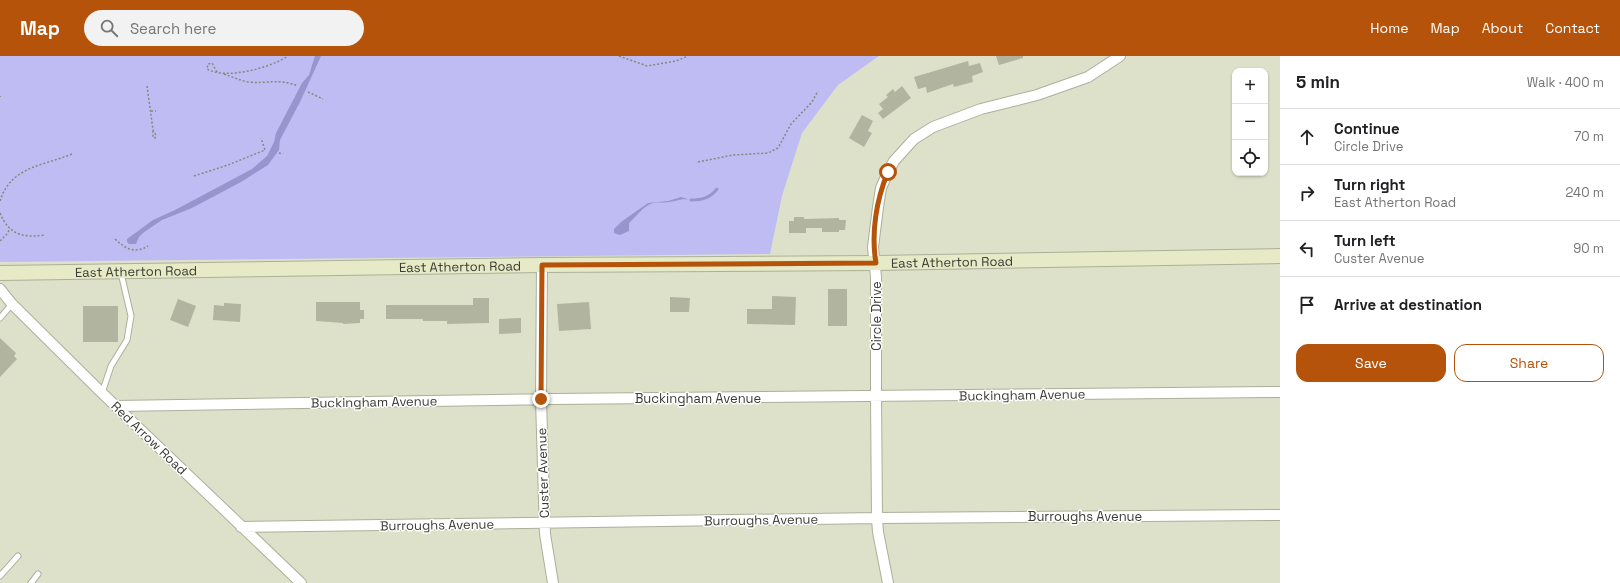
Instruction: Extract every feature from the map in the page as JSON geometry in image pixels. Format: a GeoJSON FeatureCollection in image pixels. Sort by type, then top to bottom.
{"type":"FeatureCollection","features":[{"type":"Feature","properties":{"kind":"street","name":"Circle Drive"},"geometry":{"type":"LineString","coordinates":[[888,583],[878,532],[876,263],[873,247],[881,188],[894,161],[914,139],[933,128],[981,109],[1037,95],[1088,77],[1120,56]]}},
{"type":"Feature","properties":{"kind":"street","name":"East Atherton Road"},"geometry":{"type":"LineString","coordinates":[[0,272],[121,272],[542,265],[876,263],[1280,256]]}},
{"type":"Feature","properties":{"kind":"street","name":"Custer Avenue"},"geometry":{"type":"LineString","coordinates":[[542,265],[541,399],[545,534],[553,583]]}},
{"type":"Feature","properties":{"kind":"street","name":"Red Arrow Road"},"geometry":{"type":"LineString","coordinates":[[0,290],[12,304],[102,393],[301,583]]}},
{"type":"Feature","properties":{"kind":"street","name":"Buckingham Avenue"},"geometry":{"type":"LineString","coordinates":[[117,406],[541,399],[1280,392]]}},
{"type":"Feature","properties":{"kind":"street","name":"Burroughs Avenue"},"geometry":{"type":"LineString","coordinates":[[242,527],[545,524],[878,518],[1280,515]]}},
{"type":"Feature","properties":{"kind":"lane"},"geometry":{"type":"LineString","coordinates":[[102,393],[111,366],[127,340],[130,316],[121,272]]}},
{"type":"Feature","properties":{"kind":"lane"},"geometry":{"type":"LineString","coordinates":[[0,318],[12,304]]}},
{"type":"Feature","properties":{"kind":"lane"},"geometry":{"type":"LineString","coordinates":[[0,576],[18,556]]}},
{"type":"Feature","properties":{"kind":"lane"},"geometry":{"type":"LineString","coordinates":[[31,583],[38,574]]}},
{"type":"Feature","properties":{"kind":"path"},"geometry":{"type":"LineString","coordinates":[[222,73],[258,69],[280,61],[288,56]]}},
{"type":"Feature","properties":{"kind":"path"},"geometry":{"type":"LineString","coordinates":[[619,56],[647,66],[676,61],[688,56]]}},
{"type":"Feature","properties":{"kind":"path"},"geometry":{"type":"LineString","coordinates":[[217,72],[212,63],[208,64],[207,69],[217,72],[222,73],[235,79],[248,82],[282,81],[298,86]]}},
{"type":"Feature","properties":{"kind":"path"},"geometry":{"type":"LineString","coordinates":[[147,86],[154,130]]}},
{"type":"Feature","properties":{"kind":"path"},"geometry":{"type":"LineString","coordinates":[[698,162],[733,155],[768,153],[775,151],[791,124],[812,102],[818,91]]}},
{"type":"Feature","properties":{"kind":"path"},"geometry":{"type":"LineString","coordinates":[[308,92],[323,99]]}},
{"type":"Feature","properties":{"kind":"path"},"geometry":{"type":"LineString","coordinates":[[151,112],[156,111]]}},
{"type":"Feature","properties":{"kind":"path"},"geometry":{"type":"LineString","coordinates":[[194,176],[228,165],[265,150],[261,138]]}},
{"type":"Feature","properties":{"kind":"path"},"geometry":{"type":"LineString","coordinates":[[0,202],[5,189],[18,174],[28,169],[50,163],[72,154]]}},
{"type":"Feature","properties":{"kind":"path"},"geometry":{"type":"LineString","coordinates":[[0,213],[6,226],[18,234],[26,236],[45,235]]}},
{"type":"Feature","properties":{"kind":"path"},"geometry":{"type":"LineString","coordinates":[[0,241],[10,229]]}},
{"type":"Feature","properties":{"kind":"path"},"geometry":{"type":"LineString","coordinates":[[115,239],[125,248],[133,250],[141,250],[148,246]]}},
{"type":"Feature","properties":{"kind":"shaded area"},"geometry":{"type":"Polygon","coordinates":[[[0,56],[879,56],[838,85],[802,133],[782,196],[770,254],[0,262],[0,56]]]}},
{"type":"Feature","properties":{"kind":"shaded area"},"geometry":{"type":"Polygon","coordinates":[[[315,56],[321,56],[300,102],[280,140],[279,150],[268,165],[241,182],[192,208],[162,220],[143,233],[139,237],[136,244],[129,244],[127,242],[127,239],[153,220],[252,169],[267,156],[274,142],[276,133],[302,83],[309,75],[315,56]]]}},
{"type":"Feature","properties":{"kind":"shaded area"},"geometry":{"type":"Polygon","coordinates":[[[681,197],[688,199],[649,204],[629,223],[629,231],[620,235],[614,233],[614,229],[621,222],[648,203],[668,201],[681,197]]]}},
{"type":"Feature","properties":{"kind":"building"},"geometry":{"type":"Polygon","coordinates":[[[996,56],[1023,56],[1023,58],[999,65],[996,56]]]}},
{"type":"Feature","properties":{"kind":"building"},"geometry":{"type":"Polygon","coordinates":[[[968,61],[969,66],[980,63],[983,72],[972,76],[973,82],[954,87],[953,84],[927,93],[926,87],[918,89],[914,77],[968,61]]]}},
{"type":"Feature","properties":{"kind":"building"},"geometry":{"type":"Polygon","coordinates":[[[902,86],[911,98],[883,119],[878,113],[883,109],[879,104],[888,97],[886,95],[893,89],[895,92],[902,86]]]}},
{"type":"Feature","properties":{"kind":"building"},"geometry":{"type":"Polygon","coordinates":[[[862,115],[873,121],[868,131],[872,133],[864,147],[849,138],[862,115]]]}},
{"type":"Feature","properties":{"kind":"building"},"geometry":{"type":"Polygon","coordinates":[[[794,217],[804,217],[804,219],[839,218],[839,220],[846,220],[845,230],[839,230],[839,232],[822,232],[822,228],[806,228],[806,233],[789,233],[789,221],[794,221],[794,217]]]}},
{"type":"Feature","properties":{"kind":"building"},"geometry":{"type":"Polygon","coordinates":[[[828,289],[847,289],[847,326],[828,326],[828,289]]]}},
{"type":"Feature","properties":{"kind":"building"},"geometry":{"type":"Polygon","coordinates":[[[772,296],[796,297],[795,325],[747,324],[747,309],[772,309],[772,296]]]}},
{"type":"Feature","properties":{"kind":"building"},"geometry":{"type":"Polygon","coordinates":[[[670,297],[690,298],[689,312],[670,312],[670,297]]]}},
{"type":"Feature","properties":{"kind":"building"},"geometry":{"type":"Polygon","coordinates":[[[473,298],[489,298],[489,323],[447,324],[447,321],[423,321],[423,319],[386,319],[386,305],[473,305],[473,298]]]}},
{"type":"Feature","properties":{"kind":"building"},"geometry":{"type":"Polygon","coordinates":[[[178,299],[196,306],[188,327],[170,320],[178,299]]]}},
{"type":"Feature","properties":{"kind":"building"},"geometry":{"type":"Polygon","coordinates":[[[316,302],[360,302],[360,310],[364,310],[364,319],[360,319],[360,323],[343,324],[316,321],[316,302]]]}},
{"type":"Feature","properties":{"kind":"building"},"geometry":{"type":"Polygon","coordinates":[[[589,302],[591,329],[559,331],[557,304],[589,302]]]}},
{"type":"Feature","properties":{"kind":"building"},"geometry":{"type":"Polygon","coordinates":[[[224,303],[241,304],[240,322],[213,320],[214,305],[224,306],[224,303]]]}},
{"type":"Feature","properties":{"kind":"building"},"geometry":{"type":"Polygon","coordinates":[[[83,306],[118,306],[118,342],[83,342],[83,306]]]}},
{"type":"Feature","properties":{"kind":"building"},"geometry":{"type":"Polygon","coordinates":[[[521,318],[521,333],[499,334],[499,319],[521,318]]]}},
{"type":"Feature","properties":{"kind":"building"},"geometry":{"type":"Polygon","coordinates":[[[0,338],[16,353],[14,356],[17,359],[0,377],[0,338]]]}},
{"type":"Feature","properties":{"kind":"waterway"},"geometry":{"type":"LineString","coordinates":[[691,200],[706,198],[712,195],[717,189]]}},
{"type":"Feature","properties":{"kind":"route"},"geometry":{"type":"LineString","coordinates":[[541,399],[542,265],[876,263],[873,247],[878,207],[881,188],[888,172]]}}]}
